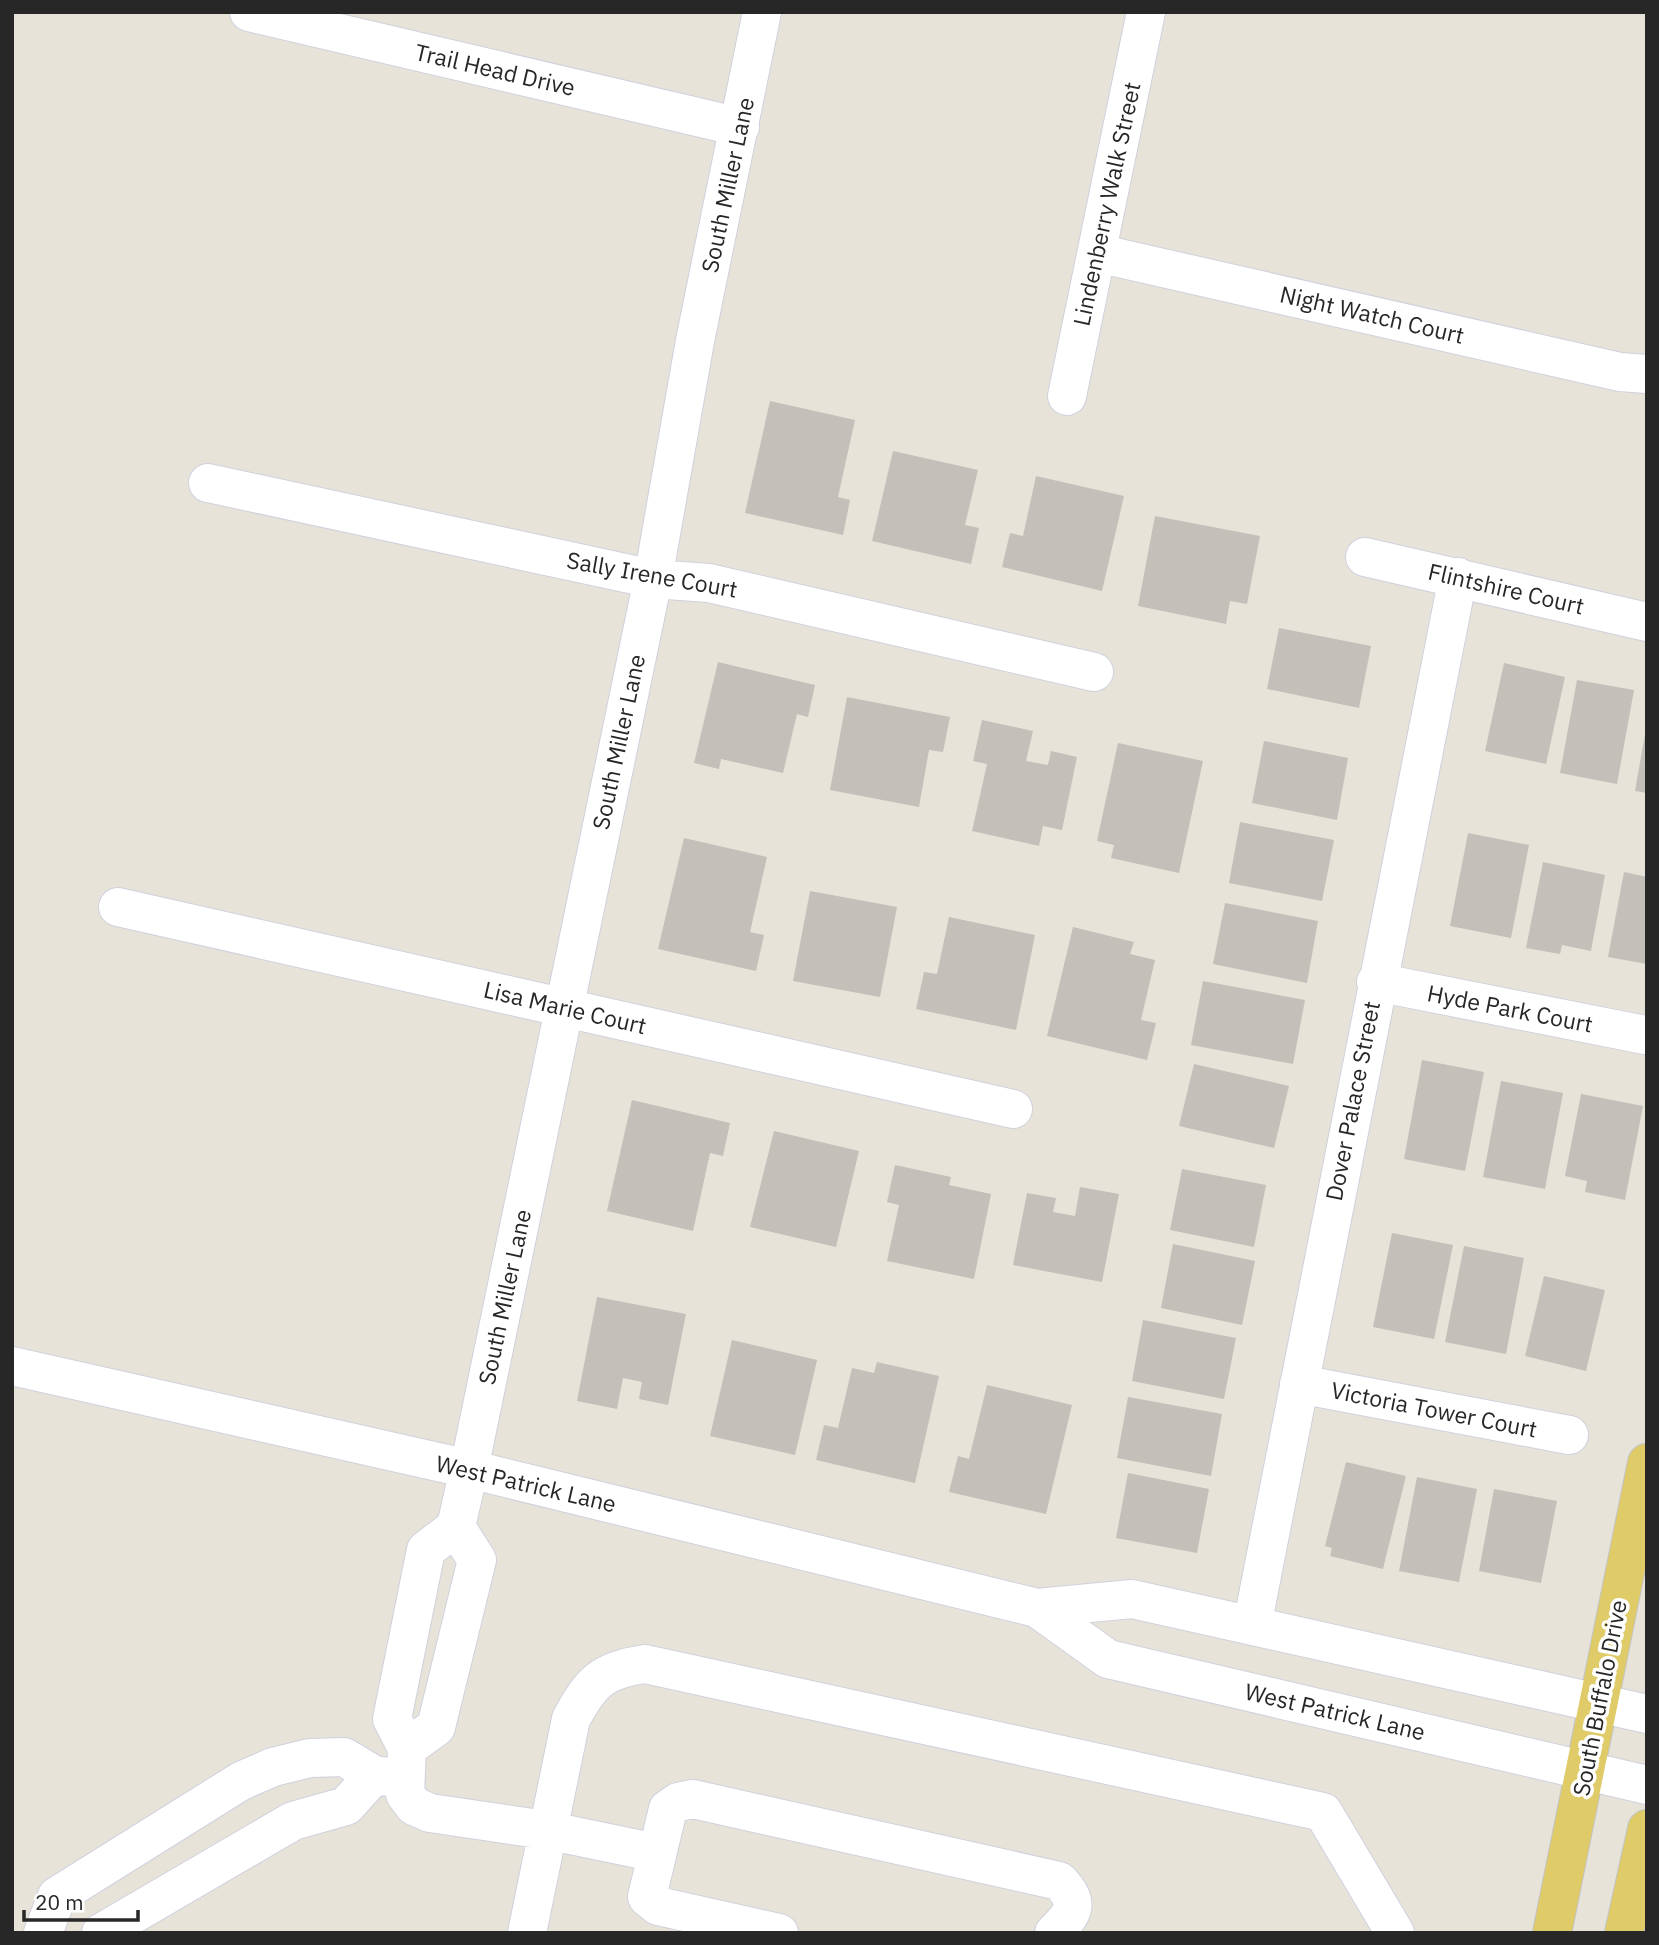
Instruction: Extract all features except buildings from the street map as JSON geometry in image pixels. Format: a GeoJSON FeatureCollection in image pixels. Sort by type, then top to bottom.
{"type":"FeatureCollection","features":[{"type":"Feature","properties":{"kind":"main road","name":"South Buffalo Drive"},"geometry":{"type":"LineString","coordinates":[[1552,1933],[1647,1463]]}},
{"type":"Feature","properties":{"kind":"main road"},"geometry":{"type":"LineString","coordinates":[[1624,1933],[1647,1829]]}},
{"type":"Feature","properties":{"kind":"street","name":"Trail Head Drive"},"geometry":{"type":"LineString","coordinates":[[249,12],[740,127]]}},
{"type":"Feature","properties":{"kind":"street","name":"South Miller Lane"},"geometry":{"type":"LineString","coordinates":[[456,1527],[653,579],[695,341],[762,12]]}},
{"type":"Feature","properties":{"kind":"street","name":"Lindenberry Walk Street"},"geometry":{"type":"LineString","coordinates":[[1068,396],[1146,12]]}},
{"type":"Feature","properties":{"kind":"street","name":"Night Watch Court"},"geometry":{"type":"LineString","coordinates":[[1097,253],[1620,372],[1647,374]]}},
{"type":"Feature","properties":{"kind":"street","name":"Sally Irene Court"},"geometry":{"type":"LineString","coordinates":[[208,483],[653,579],[709,583],[1094,672]]}},
{"type":"Feature","properties":{"kind":"street","name":"Flintshire Court"},"geometry":{"type":"LineString","coordinates":[[1365,557],[1647,622]]}},
{"type":"Feature","properties":{"kind":"street","name":"Dover Palace Street"},"geometry":{"type":"LineString","coordinates":[[1252,1626],[1376,982],[1458,577]]}},
{"type":"Feature","properties":{"kind":"street","name":"Lisa Marie Court"},"geometry":{"type":"LineString","coordinates":[[118,907],[1013,1110]]}},
{"type":"Feature","properties":{"kind":"street","name":"Hyde Park Court"},"geometry":{"type":"LineString","coordinates":[[1376,982],[1645,1035]]}},
{"type":"Feature","properties":{"kind":"street","name":"West Patrick Lane"},"geometry":{"type":"LineString","coordinates":[[12,1366],[469,1469],[1037,1608],[1132,1599],[1647,1714]]}},
{"type":"Feature","properties":{"kind":"street","name":"Victoria Tower Court"},"geometry":{"type":"LineString","coordinates":[[1299,1384],[1569,1435]]}},
{"type":"Feature","properties":{"kind":"street"},"geometry":{"type":"LineString","coordinates":[[101,1933],[293,1821],[346,1806],[395,1767],[436,1727],[477,1560],[456,1527],[426,1550],[392,1719],[395,1767],[405,1794],[414,1805],[430,1813],[546,1830],[657,1853]]}},
{"type":"Feature","properties":{"kind":"street","name":"West Patrick Lane"},"geometry":{"type":"LineString","coordinates":[[1037,1608],[1108,1659],[1647,1785]]}},
{"type":"Feature","properties":{"kind":"street"},"geometry":{"type":"LineString","coordinates":[[527,1933],[546,1830],[571,1719],[585,1693],[603,1675],[619,1667],[645,1664],[1323,1812],[1395,1933]]}},
{"type":"Feature","properties":{"kind":"street"},"geometry":{"type":"LineString","coordinates":[[43,1933],[57,1896],[241,1781],[272,1767],[310,1758],[344,1757],[395,1767]]}},
{"type":"Feature","properties":{"kind":"street"},"geometry":{"type":"LineString","coordinates":[[779,1933],[658,1906],[647,1897],[668,1809],[678,1802],[693,1799],[1059,1881],[1071,1893],[1073,1906],[1068,1919],[1054,1933]]}},
{"type":"Feature","properties":{"kind":"street"},"geometry":{"type":"LineString","coordinates":[[140,1842],[167,1894]]}}]}
